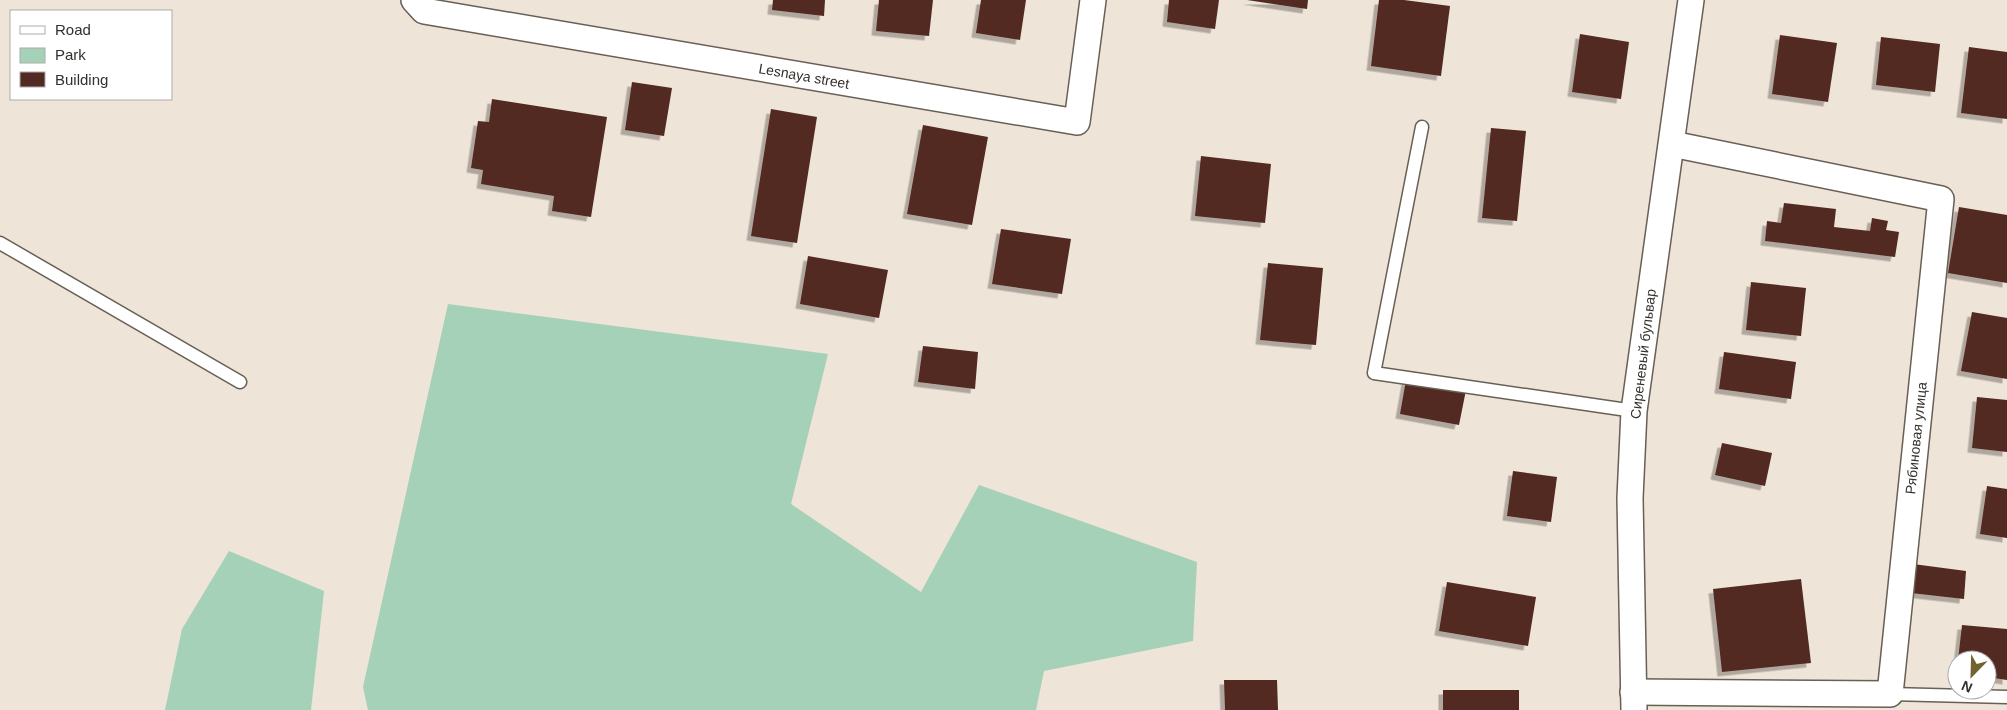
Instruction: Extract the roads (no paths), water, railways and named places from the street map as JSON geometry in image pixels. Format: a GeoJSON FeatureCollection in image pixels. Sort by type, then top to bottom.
{"type":"FeatureCollection","features":[{"type":"Feature","properties":{"kind":"street","name":"Lesnaya street"},"geometry":{"type":"LineString","coordinates":[[414,0],[424,11],[1077,122],[1093,0]]}},
{"type":"Feature","properties":{"kind":"street","name":"Сиреневый бульвар"},"geometry":{"type":"LineString","coordinates":[[1633,701],[1630,498],[1634,411],[1691,0]]}},
{"type":"Feature","properties":{"kind":"street","name":"Рябиновая улица"},"geometry":{"type":"LineString","coordinates":[[1672,144],[1941,199],[1890,694]]}},
{"type":"Feature","properties":{"kind":"street"},"geometry":{"type":"LineString","coordinates":[[1633,701],[1890,694]]}},
{"type":"Feature","properties":{"kind":"lane"},"geometry":{"type":"LineString","coordinates":[[1422,127],[1374,373],[1634,411]]}},
{"type":"Feature","properties":{"kind":"lane"},"geometry":{"type":"LineString","coordinates":[[0,243],[240,382]]}},
{"type":"Feature","properties":{"kind":"lane"},"geometry":{"type":"LineString","coordinates":[[1890,694],[2007,697]]}}]}
